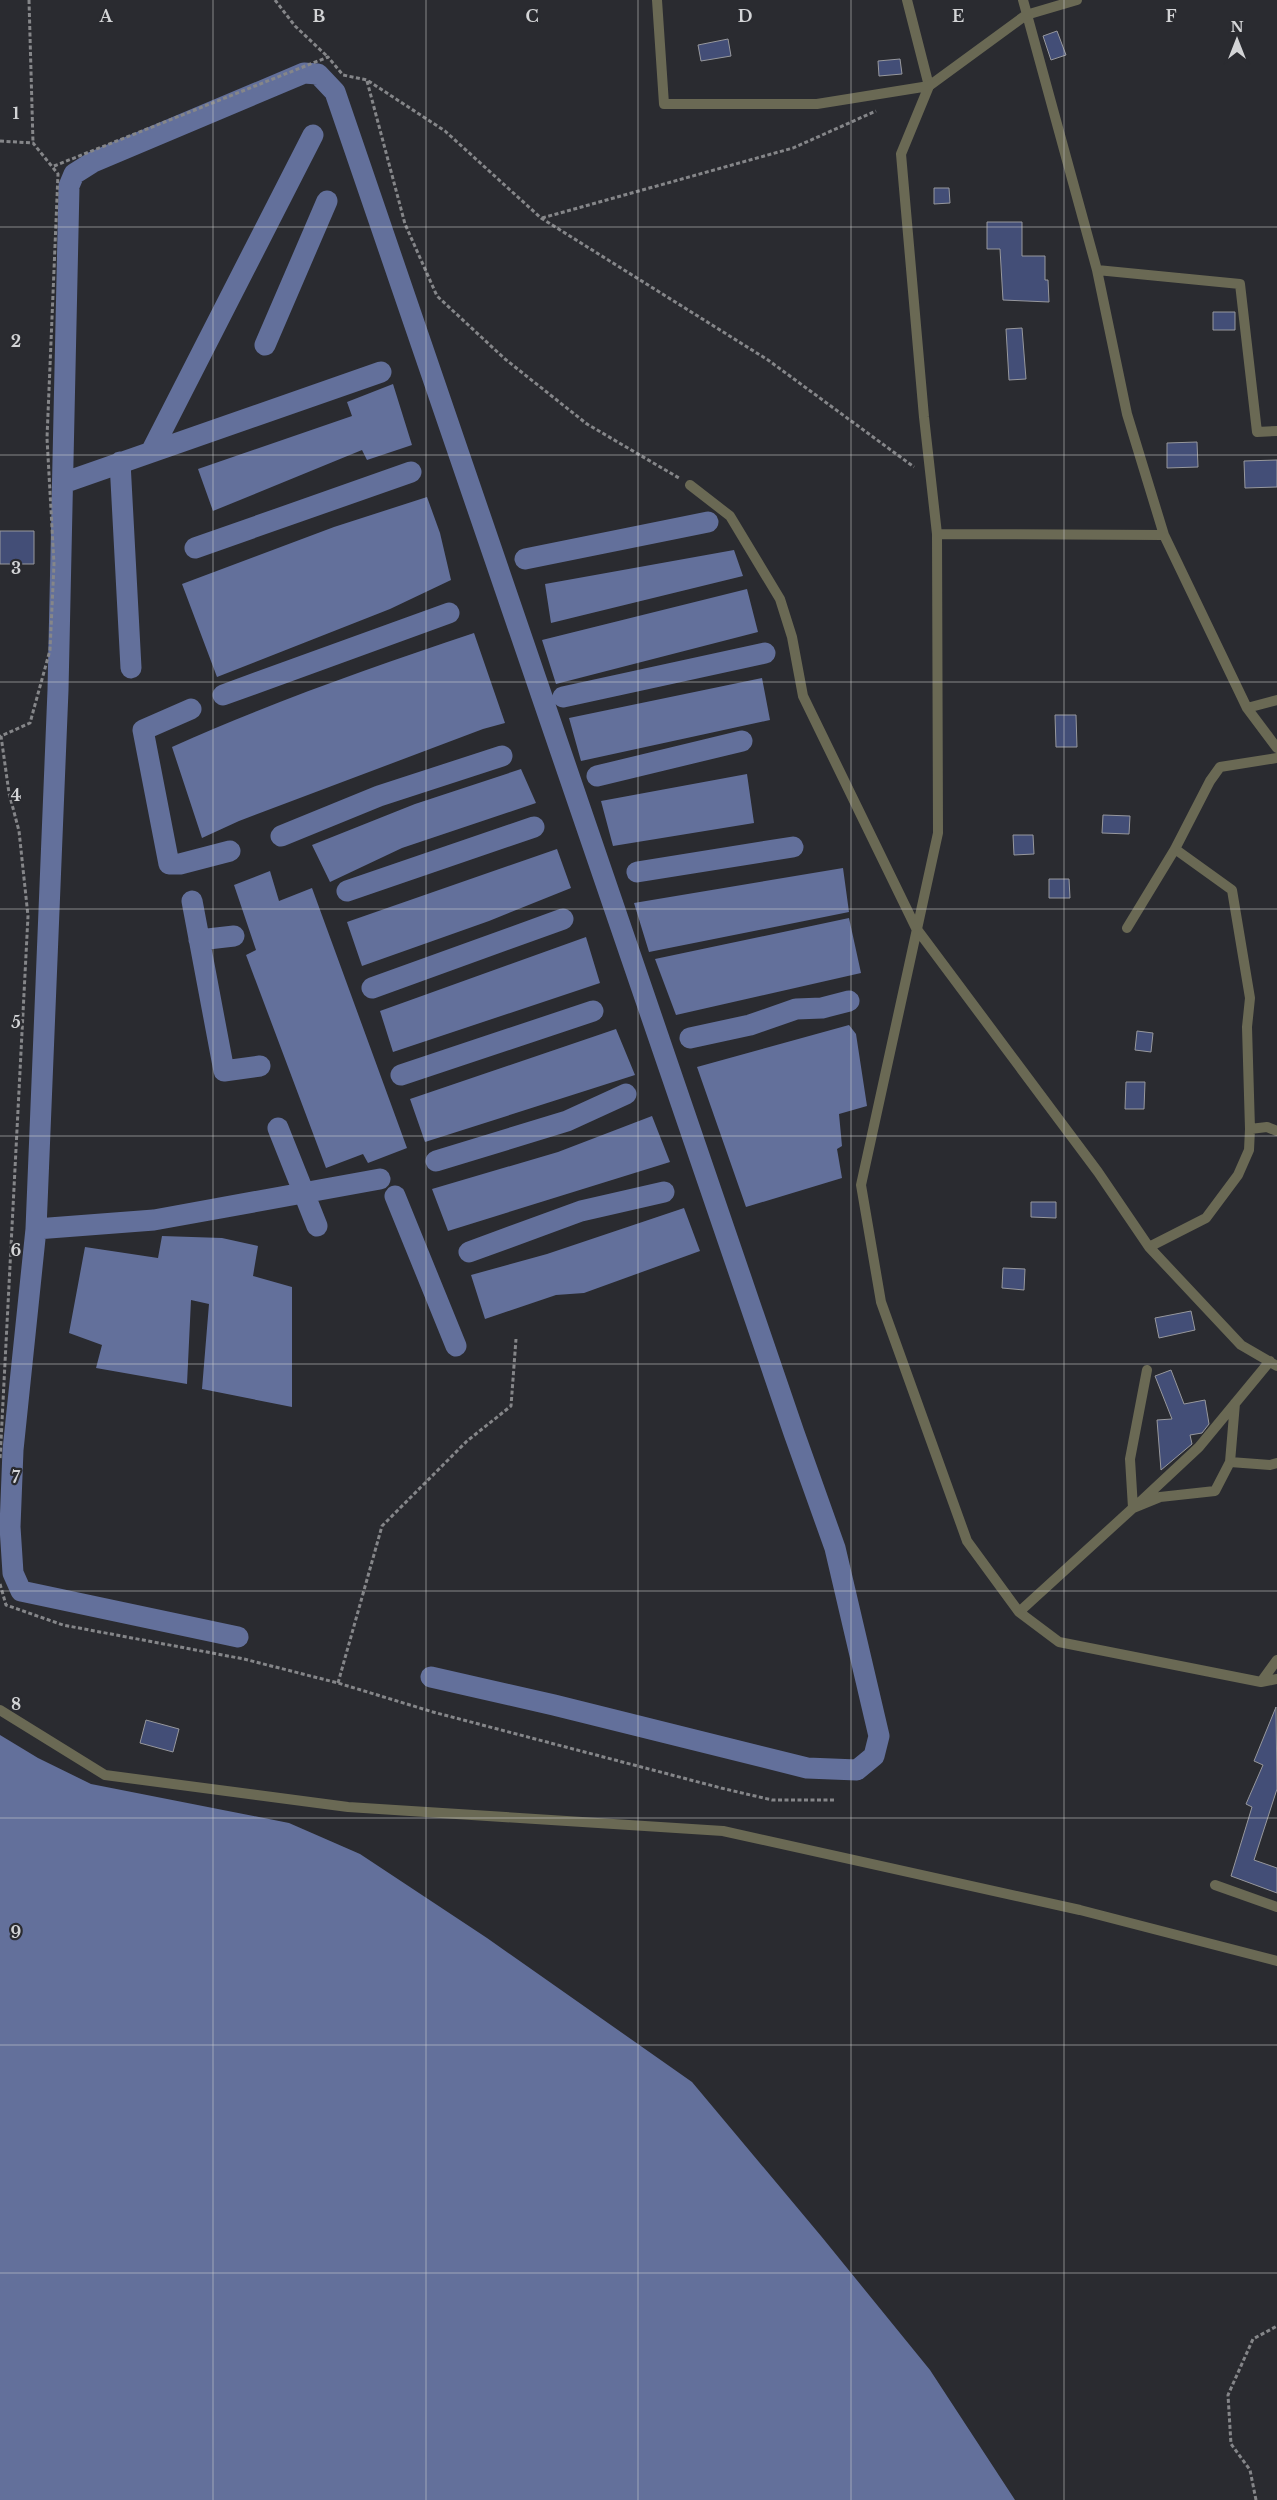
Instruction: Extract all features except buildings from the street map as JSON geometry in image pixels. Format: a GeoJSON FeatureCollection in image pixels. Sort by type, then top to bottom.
{"type":"FeatureCollection","features":[{"type":"Feature","properties":{"kind":"street"},"geometry":{"type":"LineString","coordinates":[[657,0],[664,104],[817,104],[929,86],[1026,15],[1078,0]]}},
{"type":"Feature","properties":{"kind":"street"},"geometry":{"type":"LineString","coordinates":[[908,0],[929,86],[901,154],[937,534],[938,833],[916,928],[897,1029],[861,1185],[881,1302],[967,1542],[1019,1612],[1058,1642],[1260,1682],[1277,1679]]}},
{"type":"Feature","properties":{"kind":"street"},"geometry":{"type":"LineString","coordinates":[[1023,0],[1097,270],[1127,414],[1164,535],[1247,708],[1277,748]]}},
{"type":"Feature","properties":{"kind":"street"},"geometry":{"type":"LineString","coordinates":[[1097,270],[1240,284],[1257,432],[1277,431]]}},
{"type":"Feature","properties":{"kind":"street"},"geometry":{"type":"LineString","coordinates":[[690,485],[730,516],[780,599],[792,636],[803,696],[916,928],[1098,1172],[1149,1248],[1241,1345],[1273,1363],[1199,1447],[1019,1612]]}},
{"type":"Feature","properties":{"kind":"street"},"geometry":{"type":"LineString","coordinates":[[937,534],[1164,535]]}},
{"type":"Feature","properties":{"kind":"street"},"geometry":{"type":"LineString","coordinates":[[1247,708],[1277,700]]}},
{"type":"Feature","properties":{"kind":"street"},"geometry":{"type":"LineString","coordinates":[[1127,928],[1175,849],[1210,781],[1220,768],[1277,758]]}},
{"type":"Feature","properties":{"kind":"street"},"geometry":{"type":"LineString","coordinates":[[1149,1248],[1206,1218],[1238,1175],[1249,1150],[1247,1027],[1250,998],[1232,890],[1175,849]]}},
{"type":"Feature","properties":{"kind":"street"},"geometry":{"type":"LineString","coordinates":[[1250,1129],[1267,1126],[1277,1131]]}},
{"type":"Feature","properties":{"kind":"street"},"geometry":{"type":"LineString","coordinates":[[1133,1508],[1130,1459],[1147,1370]]}},
{"type":"Feature","properties":{"kind":"street"},"geometry":{"type":"LineString","coordinates":[[1133,1508],[1160,1497],[1215,1491],[1230,1462],[1235,1404]]}},
{"type":"Feature","properties":{"kind":"street"},"geometry":{"type":"LineString","coordinates":[[1230,1462],[1270,1465],[1277,1463]]}},
{"type":"Feature","properties":{"kind":"street"},"geometry":{"type":"LineString","coordinates":[[1260,1682],[1277,1660]]}},
{"type":"Feature","properties":{"kind":"street"},"geometry":{"type":"LineString","coordinates":[[0,1710],[105,1775],[348,1807],[723,1831],[1080,1910],[1277,1961]]}},
{"type":"Feature","properties":{"kind":"street"},"geometry":{"type":"LineString","coordinates":[[1215,1884],[1277,1907]]}},
{"type":"Feature","properties":{"kind":"path"},"geometry":{"type":"LineString","coordinates":[[0,1460],[28,916],[19,831],[9,793],[1,735],[30,723],[50,650],[54,564],[47,438],[58,174],[54,166],[44,158],[33,143],[29,0]]}},
{"type":"Feature","properties":{"kind":"path"},"geometry":{"type":"LineString","coordinates":[[275,0],[295,26],[328,57],[343,75],[367,80],[445,131],[541,218],[768,360],[931,478]]}},
{"type":"Feature","properties":{"kind":"path"},"geometry":{"type":"LineString","coordinates":[[54,166],[328,57]]}},
{"type":"Feature","properties":{"kind":"path"},"geometry":{"type":"LineString","coordinates":[[367,80],[404,224],[437,296],[505,359],[587,424],[690,485]]}},
{"type":"Feature","properties":{"kind":"path"},"geometry":{"type":"LineString","coordinates":[[541,218],[793,148],[884,107]]}},
{"type":"Feature","properties":{"kind":"path"},"geometry":{"type":"LineString","coordinates":[[0,141],[33,143]]}},
{"type":"Feature","properties":{"kind":"path"},"geometry":{"type":"LineString","coordinates":[[338,1683],[382,1526],[467,1441],[511,1406],[516,1339]]}},
{"type":"Feature","properties":{"kind":"path"},"geometry":{"type":"LineString","coordinates":[[0,1584],[6,1605],[64,1625],[244,1659],[338,1683],[433,1712],[772,1800],[835,1800]]}},
{"type":"Feature","properties":{"kind":"path"},"geometry":{"type":"LineString","coordinates":[[1256,2500],[1250,2470],[1231,2444],[1228,2395],[1253,2340],[1277,2326]]}},
{"type":"Feature","properties":{"kind":"water"},"geometry":{"type":"Polygon","coordinates":[[[393,384],[412,445],[367,460],[362,450],[213,511],[198,469],[352,416],[347,402],[393,384]]]}},
{"type":"Feature","properties":{"kind":"water"},"geometry":{"type":"Polygon","coordinates":[[[427,497],[440,533],[451,580],[390,609],[217,677],[182,584],[334,527],[427,497]]]}},
{"type":"Feature","properties":{"kind":"water"},"geometry":{"type":"Polygon","coordinates":[[[734,550],[743,576],[551,623],[545,584],[734,550]]]}},
{"type":"Feature","properties":{"kind":"water"},"geometry":{"type":"Polygon","coordinates":[[[747,589],[758,632],[556,684],[542,640],[747,589]]]}},
{"type":"Feature","properties":{"kind":"water"},"geometry":{"type":"Polygon","coordinates":[[[474,633],[505,723],[483,729],[239,821],[202,838],[172,747],[246,715],[322,686],[474,633]]]}},
{"type":"Feature","properties":{"kind":"water"},"geometry":{"type":"Polygon","coordinates":[[[762,678],[770,720],[581,761],[569,718],[762,678]]]}},
{"type":"Feature","properties":{"kind":"water"},"geometry":{"type":"Polygon","coordinates":[[[521,769],[536,803],[402,848],[330,882],[312,845],[415,804],[521,769]]]}},
{"type":"Feature","properties":{"kind":"water"},"geometry":{"type":"Polygon","coordinates":[[[747,774],[754,823],[613,846],[601,801],[747,774]]]}},
{"type":"Feature","properties":{"kind":"water"},"geometry":{"type":"Polygon","coordinates":[[[557,849],[571,888],[489,921],[362,966],[347,922],[557,849]]]}},
{"type":"Feature","properties":{"kind":"water"},"geometry":{"type":"Polygon","coordinates":[[[843,868],[849,912],[649,952],[634,903],[843,868]]]}},
{"type":"Feature","properties":{"kind":"water"},"geometry":{"type":"Polygon","coordinates":[[[270,871],[279,901],[312,888],[407,1148],[368,1163],[363,1154],[326,1168],[246,955],[256,950],[234,885],[270,871]]]}},
{"type":"Feature","properties":{"kind":"water"},"geometry":{"type":"Polygon","coordinates":[[[849,918],[861,973],[676,1015],[655,959],[849,918]]]}},
{"type":"Feature","properties":{"kind":"water"},"geometry":{"type":"Polygon","coordinates":[[[586,937],[600,983],[393,1052],[380,1011],[586,937]]]}},
{"type":"Feature","properties":{"kind":"water"},"geometry":{"type":"Polygon","coordinates":[[[849,1025],[856,1034],[867,1106],[839,1114],[842,1146],[837,1149],[842,1178],[746,1207],[697,1067],[849,1025]]]}},
{"type":"Feature","properties":{"kind":"water"},"geometry":{"type":"Polygon","coordinates":[[[616,1029],[635,1075],[425,1142],[410,1099],[616,1029]]]}},
{"type":"Feature","properties":{"kind":"water"},"geometry":{"type":"Polygon","coordinates":[[[652,1116],[670,1162],[448,1231],[432,1189],[558,1152],[652,1116]]]}},
{"type":"Feature","properties":{"kind":"water"},"geometry":{"type":"Polygon","coordinates":[[[684,1208],[700,1251],[584,1293],[556,1295],[485,1319],[471,1275],[547,1254],[684,1208]]]}},
{"type":"Feature","properties":{"kind":"water"},"geometry":{"type":"Polygon","coordinates":[[[162,1236],[222,1238],[258,1246],[253,1276],[292,1287],[292,1407],[202,1389],[209,1304],[191,1300],[187,1384],[96,1368],[102,1345],[69,1333],[85,1247],[158,1258],[162,1236]]]}},
{"type":"Feature","properties":{"kind":"water"},"geometry":{"type":"Polygon","coordinates":[[[0,1735],[38,1758],[91,1784],[289,1823],[360,1854],[487,1938],[692,2082],[930,2370],[1015,2500],[0,2500],[0,1735]]]}},
{"type":"Feature","properties":{"kind":"waterway"},"geometry":{"type":"LineString","coordinates":[[380,1179],[154,1220],[36,1229],[58,690],[69,186],[74,174],[93,162],[304,73],[318,74],[335,92],[835,1548],[879,1736],[874,1756],[857,1770],[807,1768],[554,1705],[431,1677]]}},
{"type":"Feature","properties":{"kind":"waterway"},"geometry":{"type":"LineString","coordinates":[[151,452],[313,135]]}},
{"type":"Feature","properties":{"kind":"waterway"},"geometry":{"type":"LineString","coordinates":[[265,345],[327,201]]}},
{"type":"Feature","properties":{"kind":"waterway"},"geometry":{"type":"LineString","coordinates":[[63,483],[381,372]]}},
{"type":"Feature","properties":{"kind":"waterway"},"geometry":{"type":"LineString","coordinates":[[120,462],[131,668]]}},
{"type":"Feature","properties":{"kind":"waterway"},"geometry":{"type":"LineString","coordinates":[[195,548],[411,472]]}},
{"type":"Feature","properties":{"kind":"waterway"},"geometry":{"type":"LineString","coordinates":[[525,559],[708,522]]}},
{"type":"Feature","properties":{"kind":"waterway"},"geometry":{"type":"LineString","coordinates":[[223,695],[449,613]]}},
{"type":"Feature","properties":{"kind":"waterway"},"geometry":{"type":"LineString","coordinates":[[563,697],[765,653]]}},
{"type":"Feature","properties":{"kind":"waterway"},"geometry":{"type":"LineString","coordinates":[[191,709],[143,730],[169,864],[180,864],[230,851]]}},
{"type":"Feature","properties":{"kind":"waterway"},"geometry":{"type":"LineString","coordinates":[[597,776],[742,741]]}},
{"type":"Feature","properties":{"kind":"waterway"},"geometry":{"type":"LineString","coordinates":[[281,836],[379,796],[502,756]]}},
{"type":"Feature","properties":{"kind":"waterway"},"geometry":{"type":"LineString","coordinates":[[347,891],[534,827]]}},
{"type":"Feature","properties":{"kind":"waterway"},"geometry":{"type":"LineString","coordinates":[[637,872],[793,847]]}},
{"type":"Feature","properties":{"kind":"waterway"},"geometry":{"type":"LineString","coordinates":[[192,901],[224,1071],[260,1066]]}},
{"type":"Feature","properties":{"kind":"waterway"},"geometry":{"type":"LineString","coordinates":[[372,988],[563,919]]}},
{"type":"Feature","properties":{"kind":"waterway"},"geometry":{"type":"LineString","coordinates":[[199,940],[234,936]]}},
{"type":"Feature","properties":{"kind":"waterway"},"geometry":{"type":"LineString","coordinates":[[690,1038],[750,1025],[796,1009],[822,1008],[849,1001]]}},
{"type":"Feature","properties":{"kind":"waterway"},"geometry":{"type":"LineString","coordinates":[[401,1075],[593,1011]]}},
{"type":"Feature","properties":{"kind":"waterway"},"geometry":{"type":"LineString","coordinates":[[436,1161],[567,1121],[626,1094]]}},
{"type":"Feature","properties":{"kind":"waterway"},"geometry":{"type":"LineString","coordinates":[[278,1128],[317,1226]]}},
{"type":"Feature","properties":{"kind":"waterway"},"geometry":{"type":"LineString","coordinates":[[469,1252],[581,1211],[664,1192]]}},
{"type":"Feature","properties":{"kind":"waterway"},"geometry":{"type":"LineString","coordinates":[[395,1196],[456,1346]]}},
{"type":"Feature","properties":{"kind":"waterway"},"geometry":{"type":"LineString","coordinates":[[36,1229],[13,1450],[10,1527],[13,1573],[21,1591],[238,1637]]}}]}
